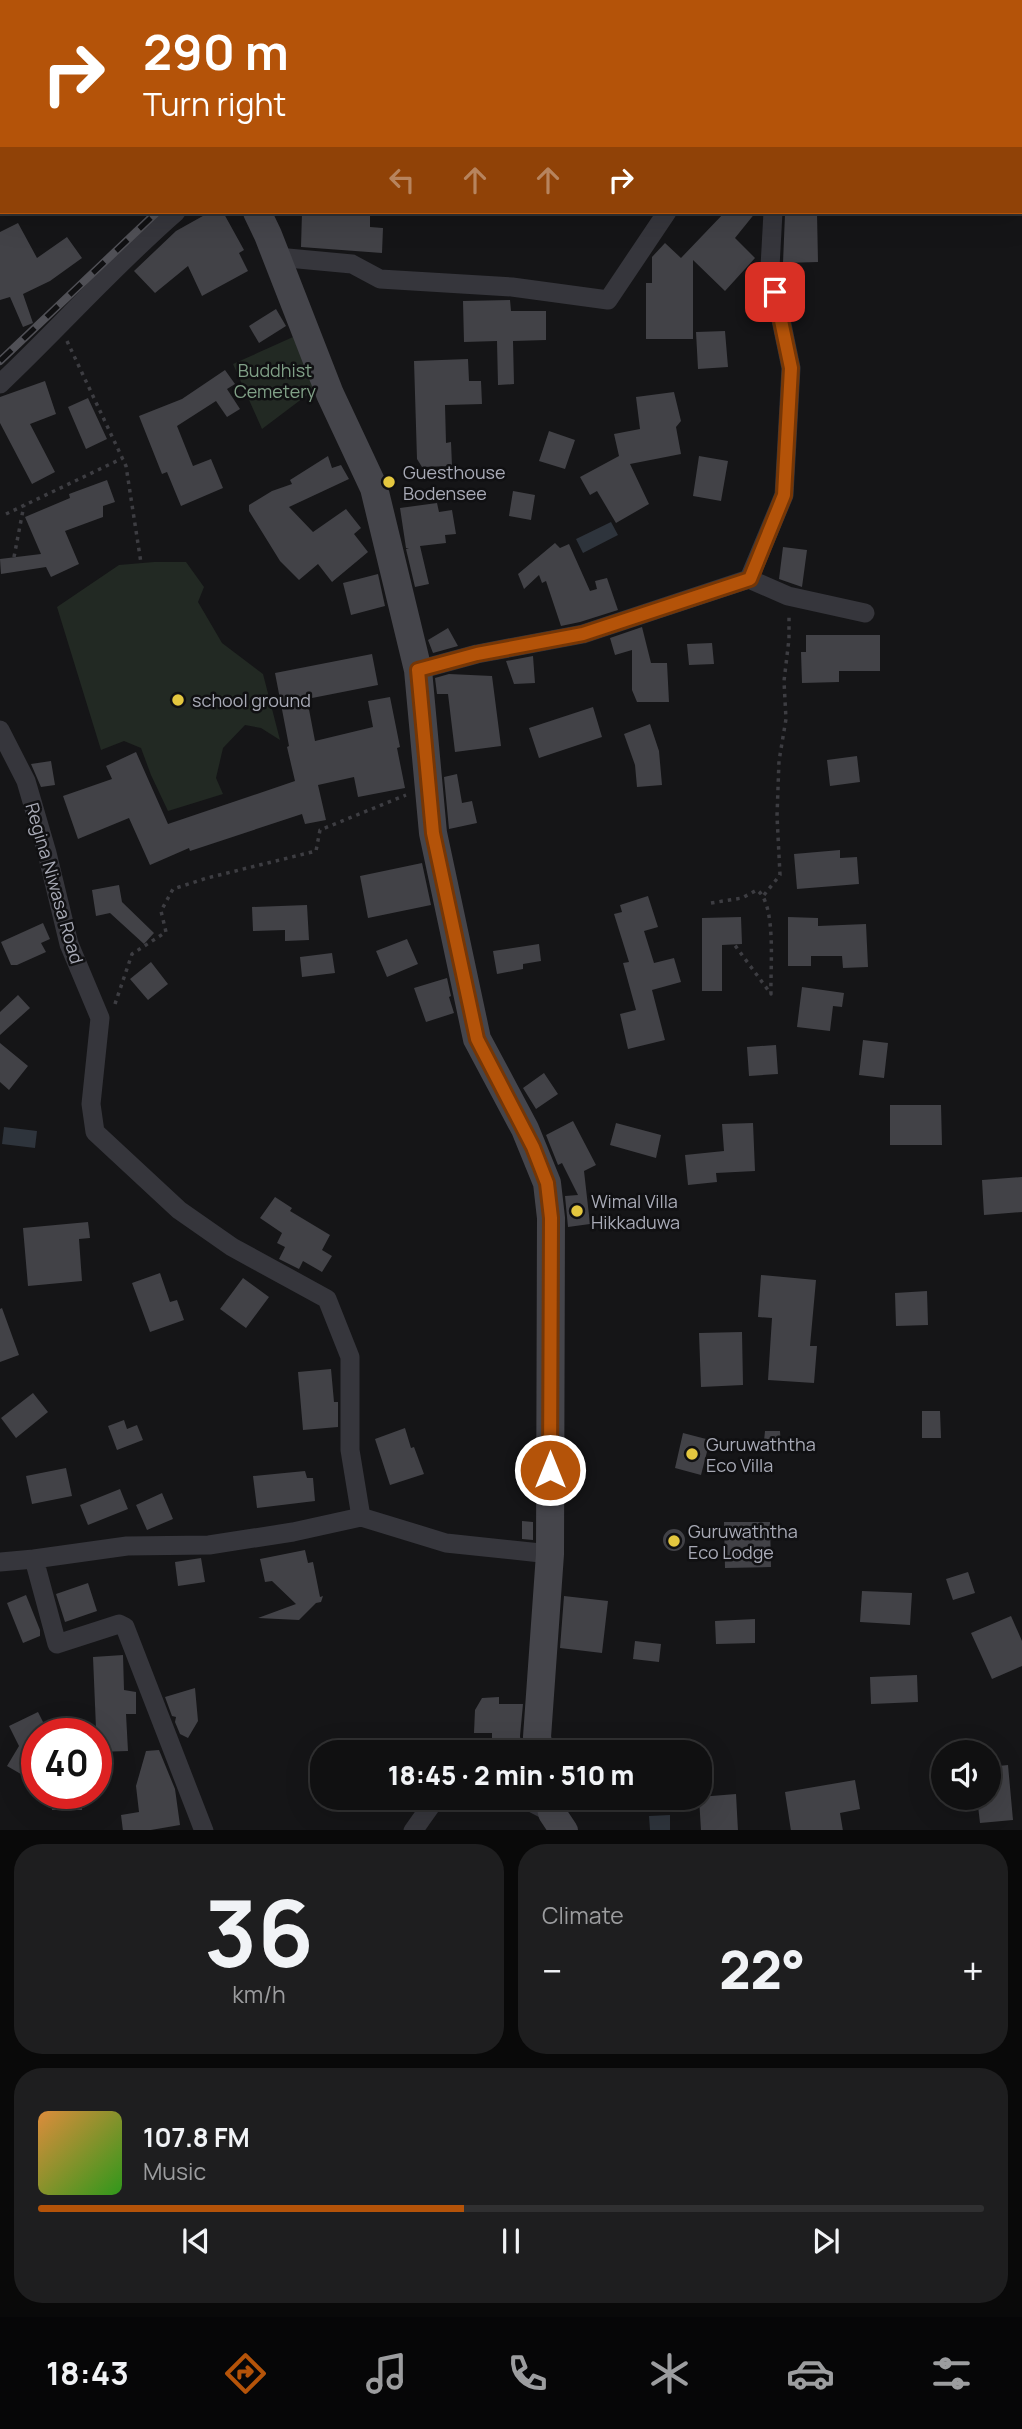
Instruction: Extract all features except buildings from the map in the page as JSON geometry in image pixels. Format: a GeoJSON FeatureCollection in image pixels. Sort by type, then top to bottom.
{"type":"FeatureCollection","features":[{"type":"Feature","properties":{"kind":"street"},"geometry":{"type":"LineString","coordinates":[[0,384],[60,327],[144,240],[174,214]]}},
{"type":"Feature","properties":{"kind":"street"},"geometry":{"type":"LineString","coordinates":[[258,214],[330,394],[374,488],[418,670],[433,833],[477,1039],[525,1129],[547,1183],[551,1218],[550,1554],[538,1740]]}},
{"type":"Feature","properties":{"kind":"street"},"geometry":{"type":"LineString","coordinates":[[277,257],[352,264],[380,279],[512,287],[608,300],[666,214]]}},
{"type":"Feature","properties":{"kind":"street"},"geometry":{"type":"LineString","coordinates":[[750,579],[784,495],[791,368],[770,267],[773,214]]}},
{"type":"Feature","properties":{"kind":"street"},"geometry":{"type":"LineString","coordinates":[[418,670],[477,654],[583,634],[750,579],[788,596],[865,612]]}},
{"type":"Feature","properties":{"kind":"street","name":"Regina Niwasa Road"},"geometry":{"type":"LineString","coordinates":[[0,730],[26,781],[69,944],[100,1018],[91,1104],[95,1132],[179,1210],[232,1247],[327,1299],[350,1357],[350,1450],[361,1517]]}},
{"type":"Feature","properties":{"kind":"street"},"geometry":{"type":"LineString","coordinates":[[0,1562],[127,1546],[209,1545],[293,1532],[361,1517],[446,1543],[550,1554]]}},
{"type":"Feature","properties":{"kind":"street"},"geometry":{"type":"LineString","coordinates":[[34,1559],[57,1644],[119,1624],[125,1627],[193,1808],[204,1830]]}},
{"type":"Feature","properties":{"kind":"street"},"geometry":{"type":"LineString","coordinates":[[413,1830],[428,1810]]}},
{"type":"Feature","properties":{"kind":"path"},"geometry":{"type":"LineString","coordinates":[[60,327],[126,466],[141,563]]}},
{"type":"Feature","properties":{"kind":"path"},"geometry":{"type":"LineString","coordinates":[[6,514],[122,458]]}},
{"type":"Feature","properties":{"kind":"path"},"geometry":{"type":"LineString","coordinates":[[14,557],[24,505]]}},
{"type":"Feature","properties":{"kind":"path"},"geometry":{"type":"LineString","coordinates":[[764,895],[780,875],[777,816],[779,761],[786,719],[784,681],[789,639],[788,596]]}},
{"type":"Feature","properties":{"kind":"path"},"geometry":{"type":"LineString","coordinates":[[100,1018],[116,1002],[132,954],[166,932],[161,911],[173,890],[207,878],[316,851],[320,830],[428,786]]}},
{"type":"Feature","properties":{"kind":"path"},"geometry":{"type":"LineString","coordinates":[[711,903],[743,898],[757,890],[764,895],[768,909],[771,993],[734,944]]}},
{"type":"Feature","properties":{"kind":"green space","name":"Buddhist Cemetery"},"geometry":{"type":"Polygon","coordinates":[[[293,337],[315,389],[262,429],[233,364],[293,337]]]}},
{"type":"Feature","properties":{"kind":"green space","name":"school ground"},"geometry":{"type":"Polygon","coordinates":[[[186,562],[204,587],[198,602],[222,643],[263,674],[280,740],[261,728],[245,725],[223,748],[216,778],[223,794],[168,811],[141,748],[124,741],[101,750],[57,607],[119,565],[186,562]]]}},
{"type":"Feature","properties":{"kind":"shaded area"},"geometry":{"type":"Polygon","coordinates":[[[611,522],[618,535],[583,553],[576,539],[611,522]]]}},
{"type":"Feature","properties":{"kind":"shaded area"},"geometry":{"type":"Polygon","coordinates":[[[4,1127],[37,1131],[35,1148],[2,1144],[4,1127]]]}},
{"type":"Feature","properties":{"kind":"shaded area"},"geometry":{"type":"Polygon","coordinates":[[[670,1815],[670,1830],[650,1830],[649,1816],[670,1815]]]}},
{"type":"Feature","properties":{"kind":"railway"},"geometry":{"type":"LineString","coordinates":[[0,361],[155,214]]}},
{"type":"Feature","properties":{"kind":"place","name":"Guesthouse Bodensee"},"geometry":{"type":"Point","coordinates":[389,482]}},
{"type":"Feature","properties":{"kind":"place","name":"school ground"},"geometry":{"type":"Point","coordinates":[178,700]}},
{"type":"Feature","properties":{"kind":"place","name":"Wimal Villa Hikkaduwa"},"geometry":{"type":"Point","coordinates":[577,1211]}},
{"type":"Feature","properties":{"kind":"place","name":"Guruwaththa Eco Villa"},"geometry":{"type":"Point","coordinates":[692,1454]}},
{"type":"Feature","properties":{"kind":"place","name":"Guruwaththa Eco Lodge"},"geometry":{"type":"Point","coordinates":[674,1541]}},
{"type":"Feature","properties":{"kind":"route"},"geometry":{"type":"LineString","coordinates":[[550,1470],[551,1218],[547,1183],[525,1129],[477,1039],[433,833],[418,670],[477,654],[583,634],[750,579],[784,495],[791,368],[775,292]]}}]}
